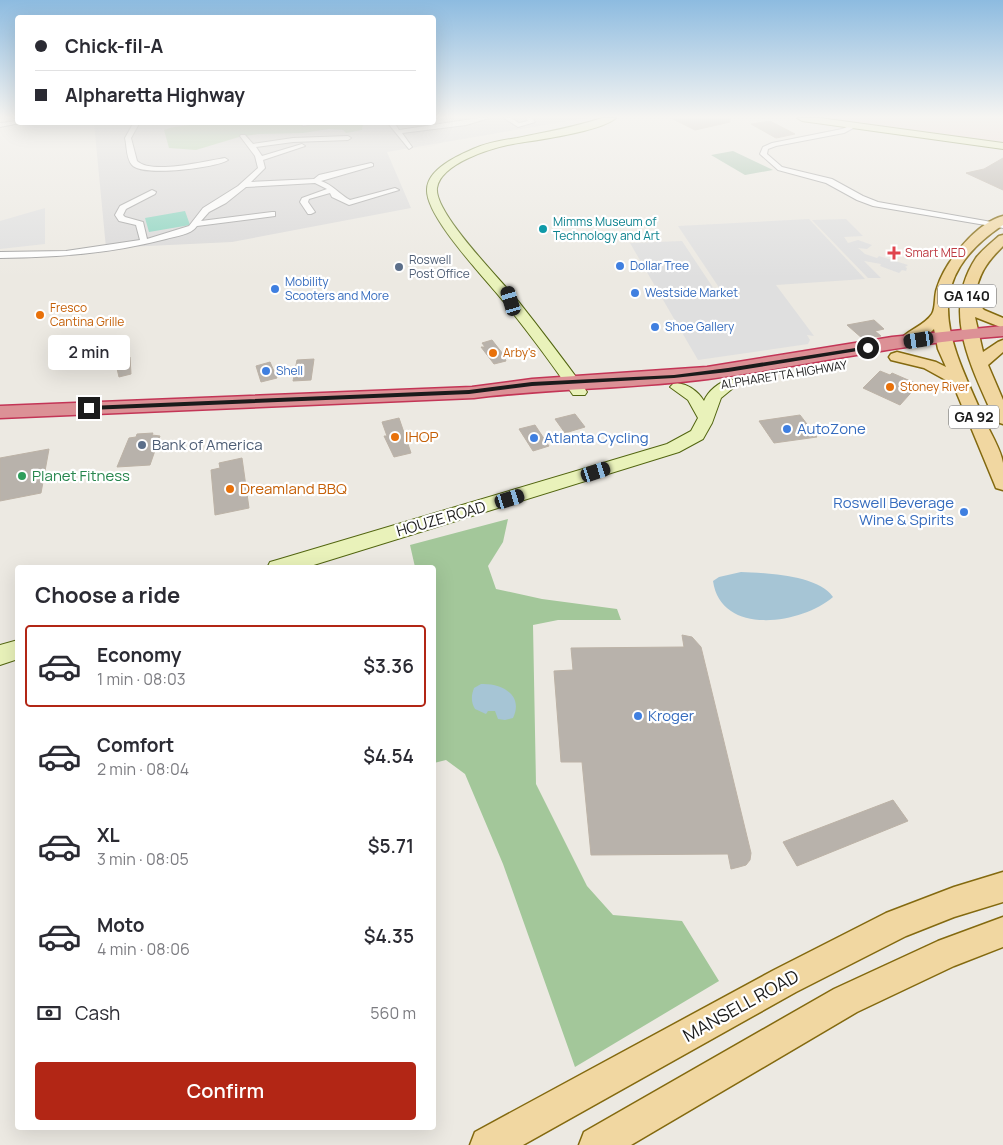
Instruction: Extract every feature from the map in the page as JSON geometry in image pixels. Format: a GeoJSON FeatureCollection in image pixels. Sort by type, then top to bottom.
{"type":"FeatureCollection","features":[{"type":"Feature","properties":{"kind":"highway","name":"ALPHARETTA HIGHWAY"},"geometry":{"type":"LineString","coordinates":[[575,387],[678,387],[730,384],[902,349],[970,339],[1003,331]]}},
{"type":"Feature","properties":{"kind":"highway","name":"ALPHARETTA HIGHWAY"},"geometry":{"type":"LineString","coordinates":[[970,339],[1003,340]]}},
{"type":"Feature","properties":{"kind":"highway","name":"ALPHARETTA HIGHWAY"},"geometry":{"type":"LineString","coordinates":[[0,412],[471,392],[518,394],[902,349]]}},
{"type":"Feature","properties":{"kind":"main road","name":"GA 140"},"geometry":{"type":"LineString","coordinates":[[902,349],[940,314],[943,285],[951,267],[970,243],[1001,223]]}},
{"type":"Feature","properties":{"kind":"main road","name":"GA 140"},"geometry":{"type":"LineString","coordinates":[[970,339],[966,300],[970,282],[978,265],[990,249],[1003,240]]}},
{"type":"Feature","properties":{"kind":"main road"},"geometry":{"type":"LineString","coordinates":[[966,300],[979,314],[1003,324]]}},
{"type":"Feature","properties":{"kind":"main road","name":"GA 92"},"geometry":{"type":"LineString","coordinates":[[940,314],[944,342],[1003,483]]}},
{"type":"Feature","properties":{"kind":"main road","name":"GA 92"},"geometry":{"type":"LineString","coordinates":[[970,339],[979,366],[1003,418]]}},
{"type":"Feature","properties":{"kind":"main road"},"geometry":{"type":"LineString","coordinates":[[979,366],[992,352],[1003,345]]}},
{"type":"Feature","properties":{"kind":"main road"},"geometry":{"type":"LineString","coordinates":[[902,349],[959,381]]}},
{"type":"Feature","properties":{"kind":"main road","name":"MANSELL ROAD"},"geometry":{"type":"LineString","coordinates":[[488,1145],[785,981],[889,928],[954,902],[1003,887]]}},
{"type":"Feature","properties":{"kind":"main road"},"geometry":{"type":"LineString","coordinates":[[597,1145],[847,1000],[940,954],[1003,932]]}},
{"type":"Feature","properties":{"kind":"street"},"geometry":{"type":"LineString","coordinates":[[0,255],[78,253],[144,242],[192,228],[206,210],[223,201],[258,171]]}},
{"type":"Feature","properties":{"kind":"street"},"geometry":{"type":"LineString","coordinates":[[316,181],[322,177],[344,171]]}},
{"type":"Feature","properties":{"kind":"street"},"geometry":{"type":"LineString","coordinates":[[442,171],[434,182],[432,193],[437,209],[491,280],[511,301],[575,387]]}},
{"type":"Feature","properties":{"kind":"street"},"geometry":{"type":"LineString","coordinates":[[447,183],[456,171]]}},
{"type":"Feature","properties":{"kind":"street"},"geometry":{"type":"LineString","coordinates":[[790,171],[829,181],[876,204],[903,210],[1001,223]]}},
{"type":"Feature","properties":{"kind":"street"},"geometry":{"type":"LineString","coordinates":[[244,185],[316,181],[323,183],[340,199],[349,202],[395,190]]}},
{"type":"Feature","properties":{"kind":"street"},"geometry":{"type":"LineString","coordinates":[[312,212],[304,202],[306,198],[331,190]]}},
{"type":"Feature","properties":{"kind":"street"},"geometry":{"type":"LineString","coordinates":[[144,242],[140,224],[122,219],[119,215],[123,208],[152,192]]}},
{"type":"Feature","properties":{"kind":"street"},"geometry":{"type":"LineString","coordinates":[[196,224],[272,214]]}},
{"type":"Feature","properties":{"kind":"street"},"geometry":{"type":"LineString","coordinates":[[503,278],[511,301]]}},
{"type":"Feature","properties":{"kind":"street","name":"HOUZE ROAD"},"geometry":{"type":"LineString","coordinates":[[287,565],[657,454],[683,444],[701,429],[714,396],[730,384]]}},
{"type":"Feature","properties":{"kind":"street"},"geometry":{"type":"LineString","coordinates":[[678,387],[694,396],[705,416]]}},
{"type":"Feature","properties":{"kind":"street"},"geometry":{"type":"LineString","coordinates":[[0,655],[15,650]]}},
{"type":"Feature","properties":{"kind":"shaded area"},"geometry":{"type":"Polygon","coordinates":[[[99,171],[395,171],[411,208],[232,242],[106,248],[99,171]]]}},
{"type":"Feature","properties":{"kind":"shaded area"},"geometry":{"type":"Polygon","coordinates":[[[45,208],[45,244],[0,249],[0,221],[45,208]]]}},
{"type":"Feature","properties":{"kind":"shaded area"},"geometry":{"type":"Polygon","coordinates":[[[809,219],[865,279],[776,285],[814,336],[807,335],[810,340],[808,344],[698,360],[630,243],[682,241],[716,292],[722,292],[678,226],[809,219]]]}},
{"type":"Feature","properties":{"kind":"shaded area"},"geometry":{"type":"Polygon","coordinates":[[[846,219],[863,236],[844,237],[848,243],[858,240],[872,245],[867,249],[858,248],[865,254],[877,258],[879,256],[908,265],[905,267],[907,268],[906,271],[902,270],[899,273],[880,266],[881,264],[864,261],[881,278],[868,278],[812,220],[846,219]]]}},
{"type":"Feature","properties":{"kind":"green space"},"geometry":{"type":"Polygon","coordinates":[[[739,171],[765,171],[745,175],[739,171]]]}},
{"type":"Feature","properties":{"kind":"green space"},"geometry":{"type":"Polygon","coordinates":[[[185,211],[190,225],[149,232],[145,218],[185,211]]]}},
{"type":"Feature","properties":{"kind":"green space"},"geometry":{"type":"Polygon","coordinates":[[[508,519],[503,542],[488,566],[496,589],[542,599],[617,609],[621,620],[558,620],[533,625],[536,784],[587,886],[613,915],[682,921],[719,981],[575,1067],[503,864],[465,774],[446,760],[436,762],[436,565],[415,565],[410,545],[508,519]]]}},
{"type":"Feature","properties":{"kind":"water"},"geometry":{"type":"Polygon","coordinates":[[[741,572],[777,575],[804,580],[816,584],[833,597],[802,614],[784,619],[764,620],[746,618],[731,611],[719,599],[713,581],[719,577],[741,572]]]}},
{"type":"Feature","properties":{"kind":"water"},"geometry":{"type":"Polygon","coordinates":[[[481,684],[503,688],[509,692],[516,703],[513,718],[498,719],[495,711],[488,711],[486,714],[475,709],[472,694],[474,688],[481,684]]]}},
{"type":"Feature","properties":{"kind":"building"},"geometry":{"type":"Polygon","coordinates":[[[1003,171],[1003,190],[966,173],[1003,171]]]}},
{"type":"Feature","properties":{"kind":"building"},"geometry":{"type":"Polygon","coordinates":[[[874,320],[884,329],[875,331],[881,336],[863,339],[847,325],[874,320]]]}},
{"type":"Feature","properties":{"kind":"building","name":"Arby's"},"geometry":{"type":"Polygon","coordinates":[[[492,340],[506,361],[494,364],[481,347],[485,347],[482,343],[492,340]]]}},
{"type":"Feature","properties":{"kind":"building"},"geometry":{"type":"Polygon","coordinates":[[[130,357],[131,374],[119,377],[115,360],[130,357]]]}},
{"type":"Feature","properties":{"kind":"building","name":"Shell"},"geometry":{"type":"Polygon","coordinates":[[[314,359],[311,380],[293,381],[297,360],[314,359]]]}},
{"type":"Feature","properties":{"kind":"building","name":"Shell"},"geometry":{"type":"Polygon","coordinates":[[[270,362],[277,378],[261,382],[256,366],[270,362]]]}},
{"type":"Feature","properties":{"kind":"building","name":"Stoney River"},"geometry":{"type":"Polygon","coordinates":[[[880,371],[890,375],[892,373],[915,383],[913,385],[917,386],[900,405],[863,388],[880,371]]]}},
{"type":"Feature","properties":{"kind":"building"},"geometry":{"type":"Polygon","coordinates":[[[575,414],[585,427],[565,433],[555,419],[575,414]]]}},
{"type":"Feature","properties":{"kind":"building","name":"AutoZone"},"geometry":{"type":"Polygon","coordinates":[[[800,415],[817,437],[774,443],[759,421],[800,415]]]}},
{"type":"Feature","properties":{"kind":"building","name":"IHOP"},"geometry":{"type":"Polygon","coordinates":[[[399,418],[411,453],[394,457],[384,436],[387,436],[382,422],[399,418]]]}},
{"type":"Feature","properties":{"kind":"building","name":"Atlanta Cycling"},"geometry":{"type":"Polygon","coordinates":[[[535,425],[549,446],[533,451],[519,429],[535,425]]]}},
{"type":"Feature","properties":{"kind":"building","name":"Bank of America"},"geometry":{"type":"Polygon","coordinates":[[[153,433],[152,435],[160,436],[150,465],[117,467],[129,438],[136,437],[137,434],[153,433]]]}},
{"type":"Feature","properties":{"kind":"building","name":"Planet Fitness"},"geometry":{"type":"Polygon","coordinates":[[[49,449],[41,493],[0,501],[0,458],[49,449]]]}},
{"type":"Feature","properties":{"kind":"building","name":"Dreamland BBQ"},"geometry":{"type":"Polygon","coordinates":[[[242,458],[249,508],[215,515],[211,470],[220,468],[219,463],[242,458]]]}},
{"type":"Feature","properties":{"kind":"building","name":"Kroger"},"geometry":{"type":"Polygon","coordinates":[[[682,635],[692,637],[701,647],[751,853],[750,860],[746,865],[731,869],[728,854],[591,855],[582,762],[561,762],[554,671],[573,670],[571,648],[684,647],[682,635]]]}},
{"type":"Feature","properties":{"kind":"building"},"geometry":{"type":"Polygon","coordinates":[[[893,800],[908,821],[797,866],[783,842],[893,800]]]}},
{"type":"Feature","properties":{"kind":"place","name":"Mimms Museum of Technology and Art"},"geometry":{"type":"Point","coordinates":[543,229]}},
{"type":"Feature","properties":{"kind":"place","name":"Smart MED"},"geometry":{"type":"Point","coordinates":[894,253]}},
{"type":"Feature","properties":{"kind":"place","name":"Dollar Tree"},"geometry":{"type":"Point","coordinates":[620,266]}},
{"type":"Feature","properties":{"kind":"place","name":"Roswell Post Office"},"geometry":{"type":"Point","coordinates":[399,267]}},
{"type":"Feature","properties":{"kind":"place","name":"Mobility Scooters and More"},"geometry":{"type":"Point","coordinates":[275,289]}},
{"type":"Feature","properties":{"kind":"place","name":"Westside Market"},"geometry":{"type":"Point","coordinates":[635,293]}},
{"type":"Feature","properties":{"kind":"place","name":"Fresco Cantina Grille"},"geometry":{"type":"Point","coordinates":[40,315]}},
{"type":"Feature","properties":{"kind":"place","name":"Shoe Gallery"},"geometry":{"type":"Point","coordinates":[655,327]}},
{"type":"Feature","properties":{"kind":"place","name":"Arby's"},"geometry":{"type":"Point","coordinates":[493,353]}},
{"type":"Feature","properties":{"kind":"place","name":"Shell"},"geometry":{"type":"Point","coordinates":[266,371]}},
{"type":"Feature","properties":{"kind":"place","name":"Stoney River"},"geometry":{"type":"Point","coordinates":[890,387]}},
{"type":"Feature","properties":{"kind":"place","name":"AutoZone"},"geometry":{"type":"Point","coordinates":[787,429]}},
{"type":"Feature","properties":{"kind":"place","name":"IHOP"},"geometry":{"type":"Point","coordinates":[395,437]}},
{"type":"Feature","properties":{"kind":"place","name":"Atlanta Cycling"},"geometry":{"type":"Point","coordinates":[534,438]}},
{"type":"Feature","properties":{"kind":"place","name":"Bank of America"},"geometry":{"type":"Point","coordinates":[142,445]}},
{"type":"Feature","properties":{"kind":"place","name":"Planet Fitness"},"geometry":{"type":"Point","coordinates":[22,476]}},
{"type":"Feature","properties":{"kind":"place","name":"Dreamland BBQ"},"geometry":{"type":"Point","coordinates":[230,489]}},
{"type":"Feature","properties":{"kind":"place","name":"Roswell Beverage Wine & Spirits"},"geometry":{"type":"Point","coordinates":[964,512]}},
{"type":"Feature","properties":{"kind":"place","name":"Kroger"},"geometry":{"type":"Point","coordinates":[638,716]}},
{"type":"Feature","properties":{"kind":"route"},"geometry":{"type":"LineString","coordinates":[[89,408],[469,392],[532,384],[697,374],[868,348]]}}]}
